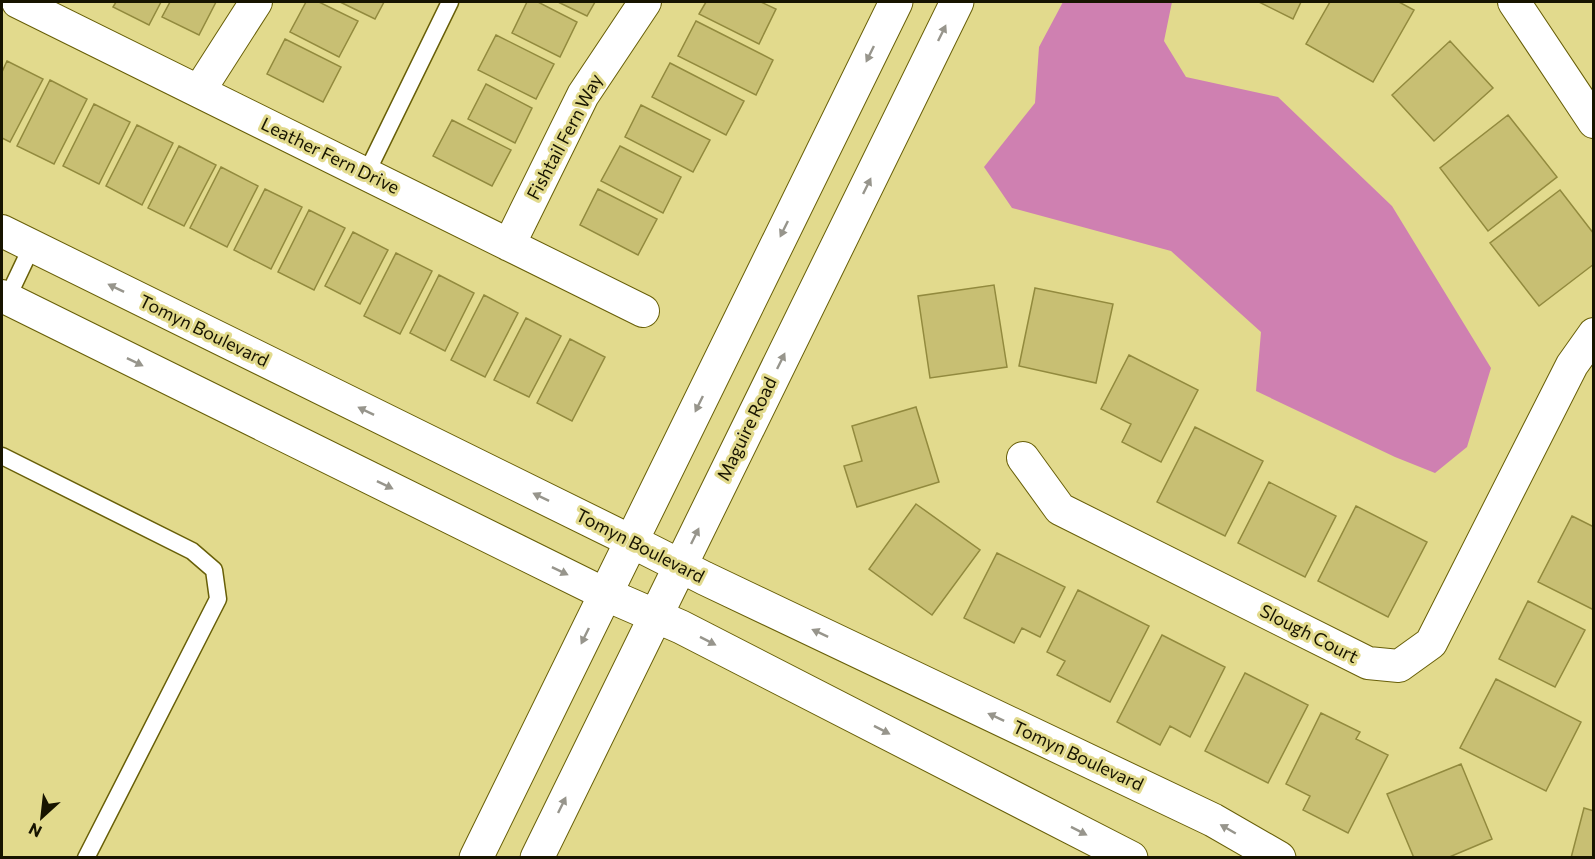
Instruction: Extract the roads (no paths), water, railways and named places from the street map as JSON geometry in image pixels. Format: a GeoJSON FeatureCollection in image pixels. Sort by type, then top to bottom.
{"type":"FeatureCollection","features":[{"type":"Feature","properties":{"kind":"main road"},"geometry":{"type":"LineString","coordinates":[[476,858],[896,2]]}},
{"type":"Feature","properties":{"kind":"main road","name":"Maguire Road"},"geometry":{"type":"LineString","coordinates":[[537,858],[957,2]]}},
{"type":"Feature","properties":{"kind":"main road","name":"Tomyn Boulevard"},"geometry":{"type":"LineString","coordinates":[[632,541],[1213,820],[1279,858]]}},
{"type":"Feature","properties":{"kind":"main road"},"geometry":{"type":"LineString","coordinates":[[606,594],[656,616],[1131,858]]}},
{"type":"Feature","properties":{"kind":"street","name":"Leather Fern Drive"},"geometry":{"type":"LineString","coordinates":[[18,2],[643,311]]}},
{"type":"Feature","properties":{"kind":"street"},"geometry":{"type":"LineString","coordinates":[[199,91],[256,2]]}},
{"type":"Feature","properties":{"kind":"street","name":"Fishtail Fern Way"},"geometry":{"type":"LineString","coordinates":[[509,245],[583,95],[645,2]]}},
{"type":"Feature","properties":{"kind":"street"},"geometry":{"type":"LineString","coordinates":[[1514,2],[1593,122]]}},
{"type":"Feature","properties":{"kind":"street","name":"Tomyn Boulevard"},"geometry":{"type":"LineString","coordinates":[[2,231],[632,541]]}},
{"type":"Feature","properties":{"kind":"street"},"geometry":{"type":"LineString","coordinates":[[3,302],[606,594]]}},
{"type":"Feature","properties":{"kind":"street","name":"Slough Court"},"geometry":{"type":"LineString","coordinates":[[1023,458],[1060,510],[1368,663],[1399,666],[1431,642],[1572,365],[1593,334]]}},
{"type":"Feature","properties":{"kind":"lane"},"geometry":{"type":"LineString","coordinates":[[366,174],[450,2]]}},
{"type":"Feature","properties":{"kind":"lane"},"geometry":{"type":"LineString","coordinates":[[3,302],[32,246]]}},
{"type":"Feature","properties":{"kind":"lane"},"geometry":{"type":"LineString","coordinates":[[2,456],[192,551],[214,570],[218,599],[86,858]]}}]}
